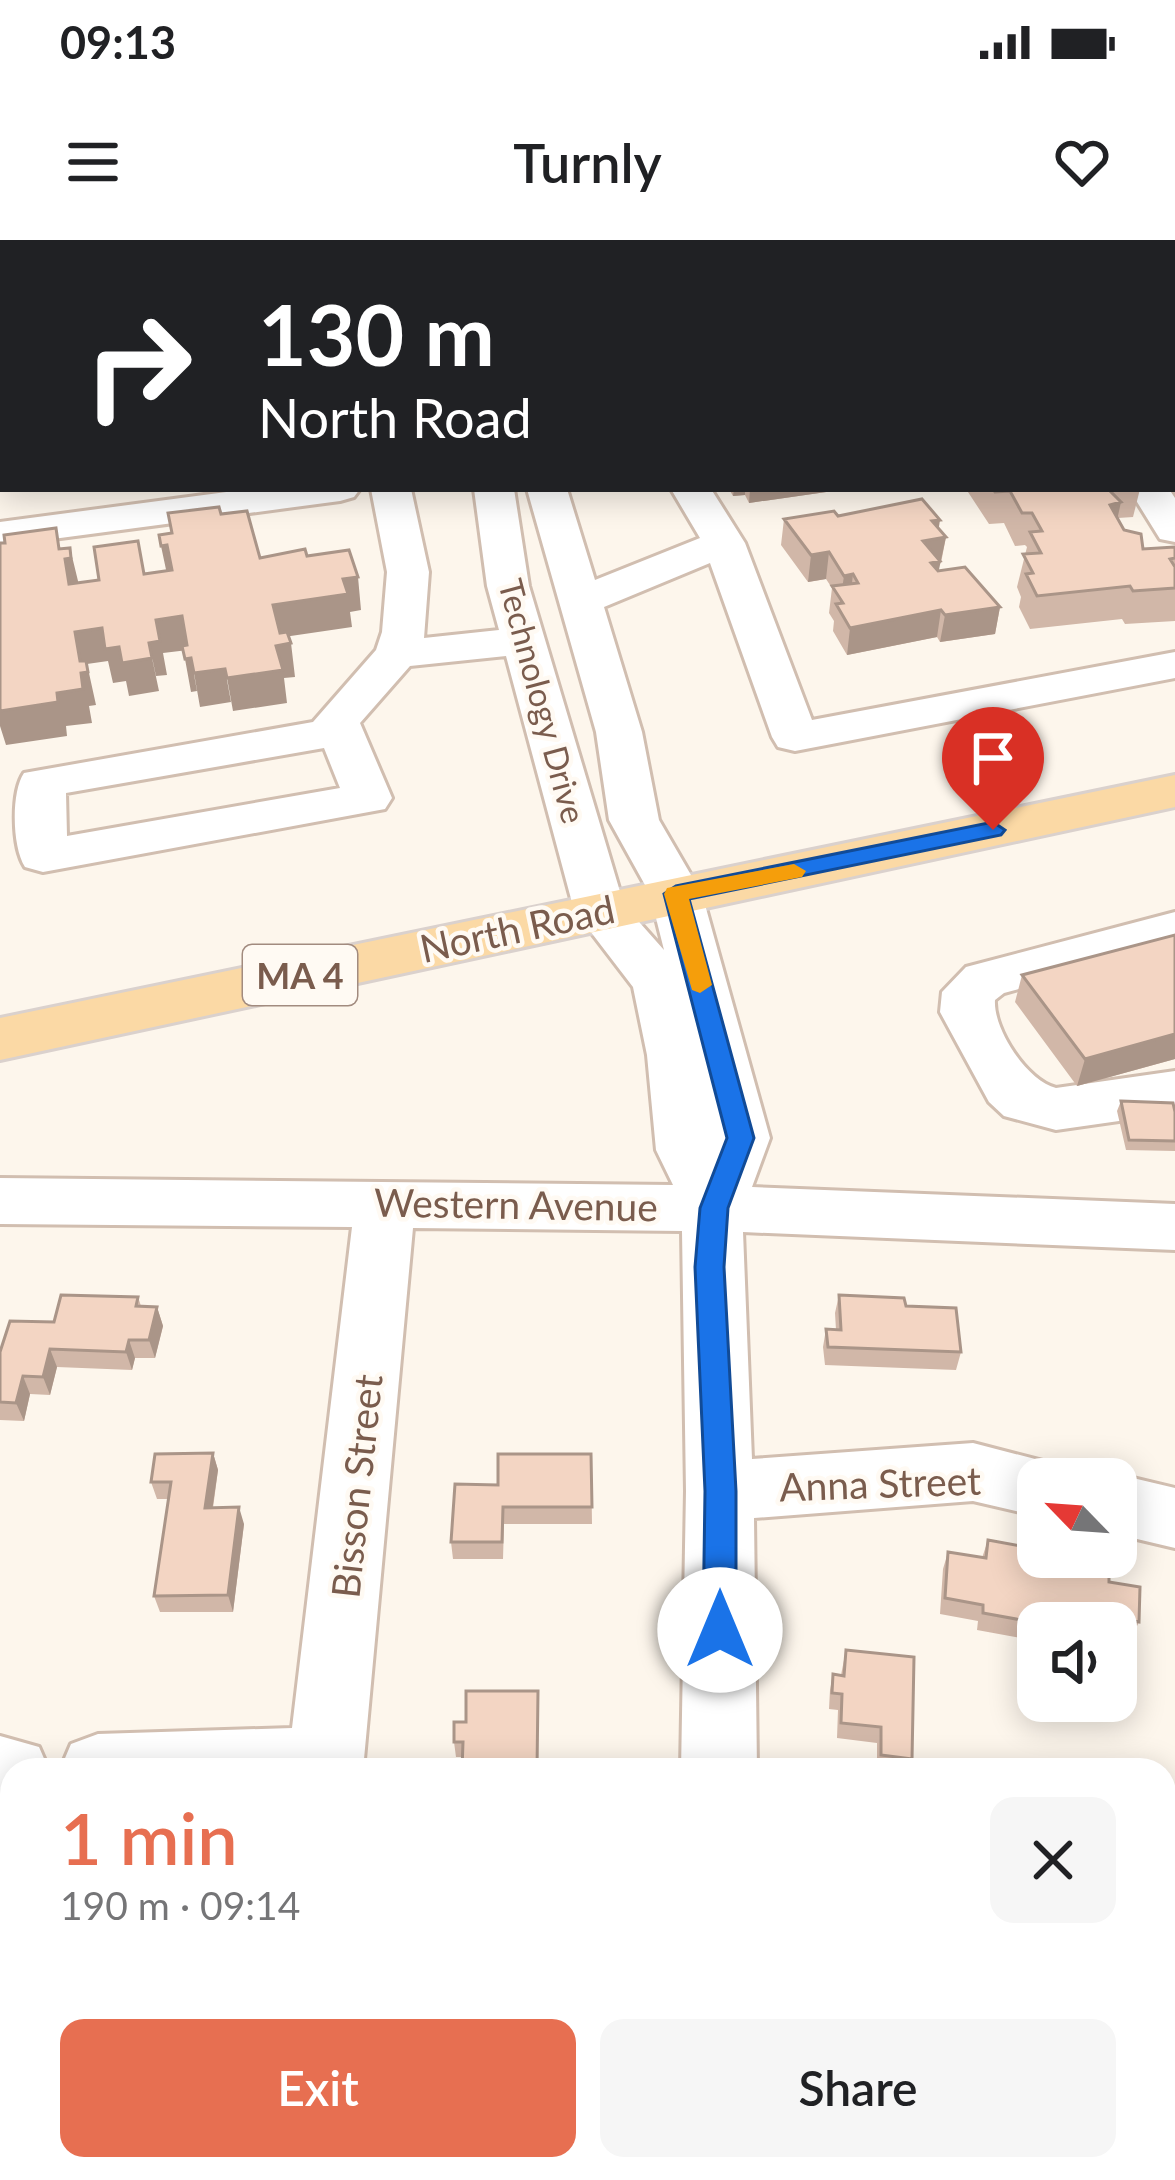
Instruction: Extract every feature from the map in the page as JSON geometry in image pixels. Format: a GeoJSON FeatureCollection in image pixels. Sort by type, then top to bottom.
{"type":"FeatureCollection","features":[{"type":"Feature","properties":{"kind":"main road","name":"North Road"},"geometry":{"type":"LineString","coordinates":[[0,1039],[1175,791]]}},
{"type":"Feature","properties":{"kind":"street"},"geometry":{"type":"LineString","coordinates":[[0,534],[317,492]]}},
{"type":"Feature","properties":{"kind":"street"},"geometry":{"type":"LineString","coordinates":[[340,730],[41,782],[43,856],[368,798],[340,730],[336,721],[397,654],[410,619],[410,563],[392,492]]}},
{"type":"Feature","properties":{"kind":"street","name":"Technology Drive"},"geometry":{"type":"LineString","coordinates":[[494,492],[508,586],[600,910]]}},
{"type":"Feature","properties":{"kind":"street","name":"Technology Drive"},"geometry":{"type":"LineString","coordinates":[[548,492],[619,732],[634,820],[676,894],[740,1138],[714,1208]]}},
{"type":"Feature","properties":{"kind":"street"},"geometry":{"type":"LineString","coordinates":[[693,492],[724,543],[795,737],[1175,665]]}},
{"type":"Feature","properties":{"kind":"street"},"geometry":{"type":"LineString","coordinates":[[1151,492],[1175,530]]}},
{"type":"Feature","properties":{"kind":"street"},"geometry":{"type":"LineString","coordinates":[[580,601],[724,543]]}},
{"type":"Feature","properties":{"kind":"street"},"geometry":{"type":"LineString","coordinates":[[397,654],[525,641]]}},
{"type":"Feature","properties":{"kind":"street"},"geometry":{"type":"LineString","coordinates":[[600,910],[648,965],[660,987],[675,1055],[685,1150],[714,1208],[710,1267],[720,1491],[719,1758]]}},
{"type":"Feature","properties":{"kind":"street"},"geometry":{"type":"LineString","coordinates":[[1175,929],[985,980],[969,992],[967,1012],[1009,1088],[1024,1101],[1056,1109],[1175,1092]]}},
{"type":"Feature","properties":{"kind":"street","name":"Western Avenue"},"geometry":{"type":"LineString","coordinates":[[0,1201],[714,1208],[1175,1227]]}},
{"type":"Feature","properties":{"kind":"street","name":"Bisson Street"},"geometry":{"type":"LineString","coordinates":[[327,1758],[385,1202]]}},
{"type":"Feature","properties":{"kind":"street","name":"Anna Street"},"geometry":{"type":"LineString","coordinates":[[720,1491],[973,1472],[1017,1482]]}},
{"type":"Feature","properties":{"kind":"street"},"geometry":{"type":"LineString","coordinates":[[1137,1509],[1175,1518]]}},
{"type":"Feature","properties":{"kind":"building"},"geometry":{"type":"Polygon","coordinates":[[[1011,492],[1111,492],[1121,502],[1110,505],[1124,530],[1141,534],[1143,549],[1175,547],[1175,558],[1170,559],[1175,588],[1133,591],[1130,586],[1037,596],[1023,554],[1041,553],[1030,532],[1042,531],[1032,513],[1022,513],[1011,492]]]}},
{"type":"Feature","properties":{"kind":"building"},"geometry":{"type":"Polygon","coordinates":[[[922,499],[940,520],[932,521],[946,537],[923,541],[940,561],[931,563],[938,571],[965,567],[1000,607],[945,615],[941,610],[850,628],[832,586],[858,583],[853,574],[844,576],[829,552],[811,555],[784,519],[834,511],[838,516],[922,499]]]}},
{"type":"Feature","properties":{"kind":"building"},"geometry":{"type":"Polygon","coordinates":[[[219,507],[221,514],[247,511],[260,558],[305,549],[307,556],[349,550],[358,577],[343,579],[348,594],[273,605],[280,633],[287,632],[291,643],[276,646],[283,670],[227,678],[225,669],[194,673],[182,646],[187,645],[182,616],[156,620],[160,641],[149,643],[152,658],[122,663],[119,647],[105,649],[102,628],[75,632],[80,661],[86,661],[88,672],[81,673],[83,689],[57,693],[58,702],[0,711],[0,543],[5,543],[4,535],[56,528],[59,549],[70,548],[71,558],[65,559],[69,584],[99,580],[94,547],[138,541],[144,574],[172,570],[167,545],[161,546],[159,535],[172,533],[168,513],[219,507]]]}},
{"type":"Feature","properties":{"kind":"building"},"geometry":{"type":"Polygon","coordinates":[[[1175,935],[1175,1034],[1085,1059],[1022,975],[1175,935]]]}},
{"type":"Feature","properties":{"kind":"building"},"geometry":{"type":"Polygon","coordinates":[[[1121,1101],[1173,1103],[1175,1141],[1129,1140],[1121,1101]]]}},
{"type":"Feature","properties":{"kind":"building"},"geometry":{"type":"Polygon","coordinates":[[[61,1295],[138,1297],[136,1306],[157,1307],[149,1340],[129,1340],[126,1352],[50,1349],[43,1377],[23,1376],[16,1403],[0,1402],[0,1352],[10,1321],[54,1322],[61,1295]]]}},
{"type":"Feature","properties":{"kind":"building"},"geometry":{"type":"Polygon","coordinates":[[[839,1295],[904,1298],[906,1306],[956,1308],[961,1352],[828,1347],[826,1329],[841,1330],[839,1295]]]}},
{"type":"Feature","properties":{"kind":"building"},"geometry":{"type":"Polygon","coordinates":[[[213,1453],[205,1508],[239,1507],[228,1595],[154,1596],[171,1482],[151,1482],[155,1454],[213,1453]]]}},
{"type":"Feature","properties":{"kind":"building"},"geometry":{"type":"Polygon","coordinates":[[[498,1454],[591,1454],[592,1507],[503,1507],[502,1542],[451,1542],[455,1484],[498,1485],[498,1454]]]}},
{"type":"Feature","properties":{"kind":"building"},"geometry":{"type":"Polygon","coordinates":[[[988,1540],[1017,1545],[1017,1578],[1109,1578],[1109,1582],[1140,1587],[1139,1622],[1137,1602],[1017,1602],[1017,1619],[983,1613],[983,1605],[945,1598],[948,1552],[986,1558],[988,1540]]]}},
{"type":"Feature","properties":{"kind":"building"},"geometry":{"type":"Polygon","coordinates":[[[846,1650],[914,1657],[912,1758],[881,1755],[881,1727],[841,1723],[842,1694],[832,1693],[833,1674],[844,1676],[846,1650]]]}},
{"type":"Feature","properties":{"kind":"building"},"geometry":{"type":"Polygon","coordinates":[[[466,1691],[538,1691],[537,1758],[462,1758],[463,1742],[454,1742],[454,1722],[466,1722],[466,1691]]]}},
{"type":"Feature","properties":{"kind":"slow traffic"},"geometry":{"type":"LineString","coordinates":[[700,985],[676,894],[794,871]]}},
{"type":"Feature","properties":{"kind":"route"},"geometry":{"type":"LineString","coordinates":[[720,1630],[720,1491],[710,1267],[714,1208],[740,1138],[676,894],[993,830]]}}]}
